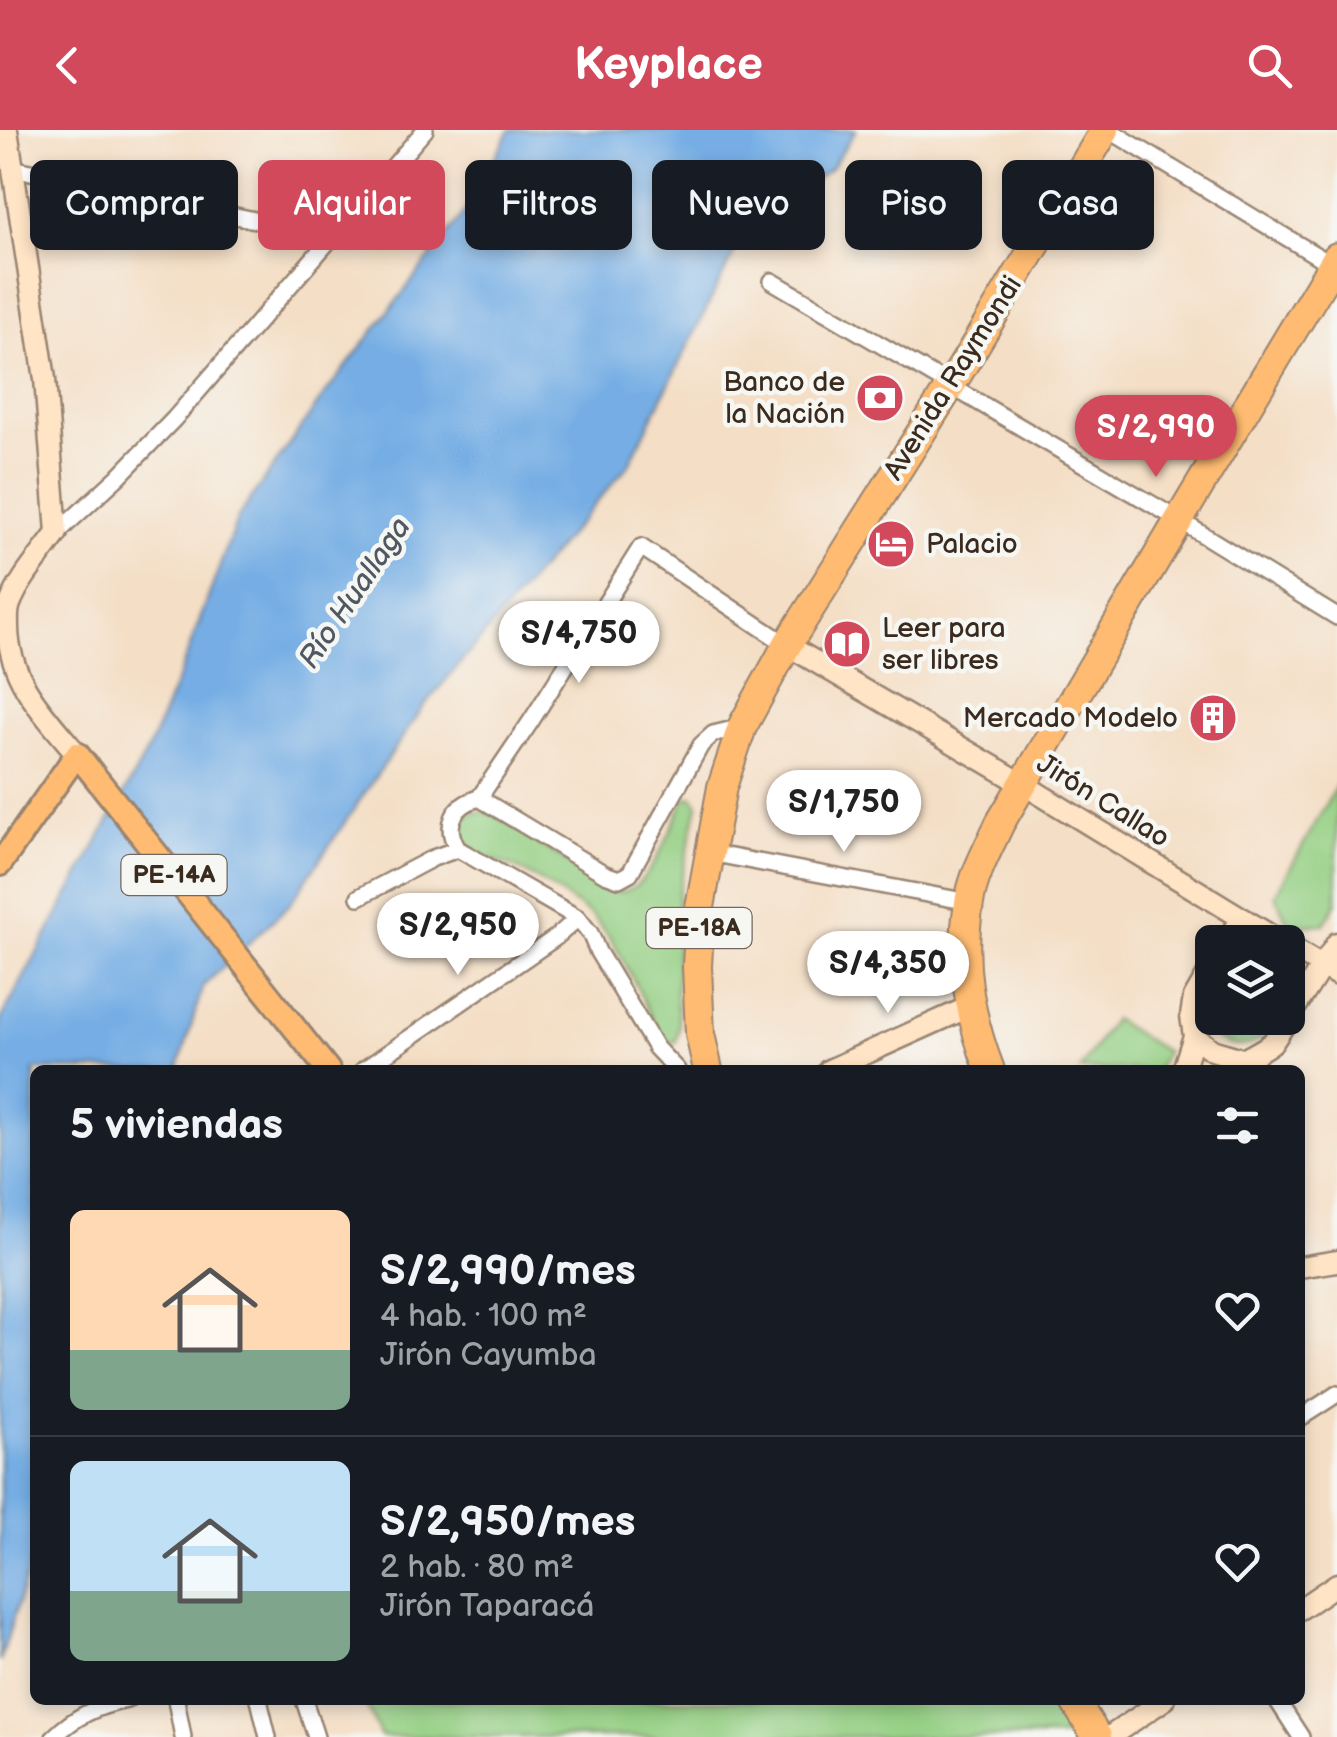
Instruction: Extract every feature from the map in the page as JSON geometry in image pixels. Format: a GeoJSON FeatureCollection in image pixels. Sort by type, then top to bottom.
{"type":"FeatureCollection","features":[{"type":"Feature","properties":{"kind":"highway","name":"Avenida Raymondi"},"geometry":{"type":"LineString","coordinates":[[710,852],[722,787],[742,728],[787,645],[1107,130]]}},
{"type":"Feature","properties":{"kind":"highway"},"geometry":{"type":"LineString","coordinates":[[988,1065],[969,1006],[965,958],[969,902],[986,853],[1179,520],[1335,263]]}},
{"type":"Feature","properties":{"kind":"highway","name":"PE-18A"},"geometry":{"type":"LineString","coordinates":[[707,1065],[700,1034],[697,968],[700,907],[710,852]]}},
{"type":"Feature","properties":{"kind":"highway"},"geometry":{"type":"LineString","coordinates":[[1077,1705],[1098,1737]]}},
{"type":"Feature","properties":{"kind":"main road","name":"PE-14A"},"geometry":{"type":"LineString","coordinates":[[77,754],[324,1065]]}},
{"type":"Feature","properties":{"kind":"main road"},"geometry":{"type":"LineString","coordinates":[[0,864],[77,754]]}},
{"type":"Feature","properties":{"kind":"street"},"geometry":{"type":"LineString","coordinates":[[7,130],[45,379],[57,534]]}},
{"type":"Feature","properties":{"kind":"street"},"geometry":{"type":"LineString","coordinates":[[399,160],[425,130]]}},
{"type":"Feature","properties":{"kind":"street"},"geometry":{"type":"LineString","coordinates":[[1107,130],[1335,263]]}},
{"type":"Feature","properties":{"kind":"street"},"geometry":{"type":"LineString","coordinates":[[12,168],[258,221]]}},
{"type":"Feature","properties":{"kind":"street"},"geometry":{"type":"LineString","coordinates":[[77,754],[17,674],[8,641],[8,608],[22,580],[57,534],[174,419],[323,250]]}},
{"type":"Feature","properties":{"kind":"street"},"geometry":{"type":"LineString","coordinates":[[772,281],[1337,617]]}},
{"type":"Feature","properties":{"kind":"street","name":"Jirón Callao"},"geometry":{"type":"LineString","coordinates":[[479,798],[641,547],[787,645],[1253,925]]}},
{"type":"Feature","properties":{"kind":"street"},"geometry":{"type":"LineString","coordinates":[[672,1065],[656,1048],[578,918],[458,849],[451,828],[454,815],[465,802],[479,798],[619,879],[630,874],[702,746],[714,734],[742,728]]}},
{"type":"Feature","properties":{"kind":"street"},"geometry":{"type":"LineString","coordinates":[[359,897],[458,849]]}},
{"type":"Feature","properties":{"kind":"street"},"geometry":{"type":"LineString","coordinates":[[710,852],[969,902]]}},
{"type":"Feature","properties":{"kind":"street"},"geometry":{"type":"LineString","coordinates":[[370,1065],[555,938],[578,918]]}},
{"type":"Feature","properties":{"kind":"street"},"geometry":{"type":"LineString","coordinates":[[1238,925],[1242,918]]}},
{"type":"Feature","properties":{"kind":"street"},"geometry":{"type":"LineString","coordinates":[[1194,1036],[1235,1065],[1259,1052],[1274,1042],[1330,971],[1337,942]]}},
{"type":"Feature","properties":{"kind":"street","name":"Jirón Callao"},"geometry":{"type":"LineString","coordinates":[[1305,956],[1330,971]]}},
{"type":"Feature","properties":{"kind":"street"},"geometry":{"type":"LineString","coordinates":[[1185,1065],[1194,1036],[1191,1016],[1195,996]]}},
{"type":"Feature","properties":{"kind":"street"},"geometry":{"type":"LineString","coordinates":[[839,1065],[969,1006]]}},
{"type":"Feature","properties":{"kind":"street"},"geometry":{"type":"LineString","coordinates":[[1305,1266],[1337,1261]]}},
{"type":"Feature","properties":{"kind":"street"},"geometry":{"type":"LineString","coordinates":[[1305,1415],[1337,1394]]}},
{"type":"Feature","properties":{"kind":"street"},"geometry":{"type":"LineString","coordinates":[[1305,1601],[1337,1584]]}},
{"type":"Feature","properties":{"kind":"street"},"geometry":{"type":"LineString","coordinates":[[54,1737],[100,1705]]}},
{"type":"Feature","properties":{"kind":"street"},"geometry":{"type":"LineString","coordinates":[[177,1705],[183,1737]]}},
{"type":"Feature","properties":{"kind":"street"},"geometry":{"type":"LineString","coordinates":[[259,1705],[268,1737]]}},
{"type":"Feature","properties":{"kind":"street"},"geometry":{"type":"LineString","coordinates":[[306,1705],[316,1737]]}},
{"type":"Feature","properties":{"kind":"street"},"geometry":{"type":"LineString","coordinates":[[1109,1737],[1157,1705]]}},
{"type":"Feature","properties":{"kind":"street"},"geometry":{"type":"LineString","coordinates":[[1280,1705],[1301,1737]]}},
{"type":"Feature","properties":{"kind":"green space"},"geometry":{"type":"Polygon","coordinates":[[[1337,785],[1337,903],[1324,924],[1289,925],[1275,895],[1337,785]]]}},
{"type":"Feature","properties":{"kind":"green space"},"geometry":{"type":"Polygon","coordinates":[[[692,796],[698,805],[678,893],[676,1042],[663,1040],[619,953],[598,923],[539,880],[471,848],[463,838],[460,821],[477,812],[497,816],[608,889],[621,892],[634,887],[645,876],[685,799],[692,796]]]}},
{"type":"Feature","properties":{"kind":"green space"},"geometry":{"type":"Polygon","coordinates":[[[1113,1019],[1166,1052],[1159,1065],[1083,1065],[1113,1019]]]}},
{"type":"Feature","properties":{"kind":"green space"},"geometry":{"type":"Polygon","coordinates":[[[1213,1035],[1263,1035],[1244,1045],[1213,1035]]]}},
{"type":"Feature","properties":{"kind":"green space"},"geometry":{"type":"Polygon","coordinates":[[[366,1705],[1053,1705],[1073,1737],[381,1737],[366,1705]]]}},
{"type":"Feature","properties":{"kind":"water","name":"Río Huallaga"},"geometry":{"type":"Polygon","coordinates":[[[510,130],[856,130],[825,172],[825,160],[652,160],[652,250],[736,250],[629,464],[423,707],[289,905],[203,986],[179,1065],[30,1065],[30,1563],[0,1662],[0,1021],[149,748],[238,517],[319,402],[436,250],[445,250],[445,238],[465,212],[465,250],[632,250],[632,160],[494,160],[510,130]]]}},
{"type":"Feature","properties":{"kind":"place","name":"Banco de la Nación"},"geometry":{"type":"Point","coordinates":[880,398]}},
{"type":"Feature","properties":{"kind":"place","name":"Palacio"},"geometry":{"type":"Point","coordinates":[891,544]}},
{"type":"Feature","properties":{"kind":"place","name":"Leer para ser libres"},"geometry":{"type":"Point","coordinates":[847,644]}},
{"type":"Feature","properties":{"kind":"place","name":"Mercado Modelo"},"geometry":{"type":"Point","coordinates":[1213,718]}}]}
